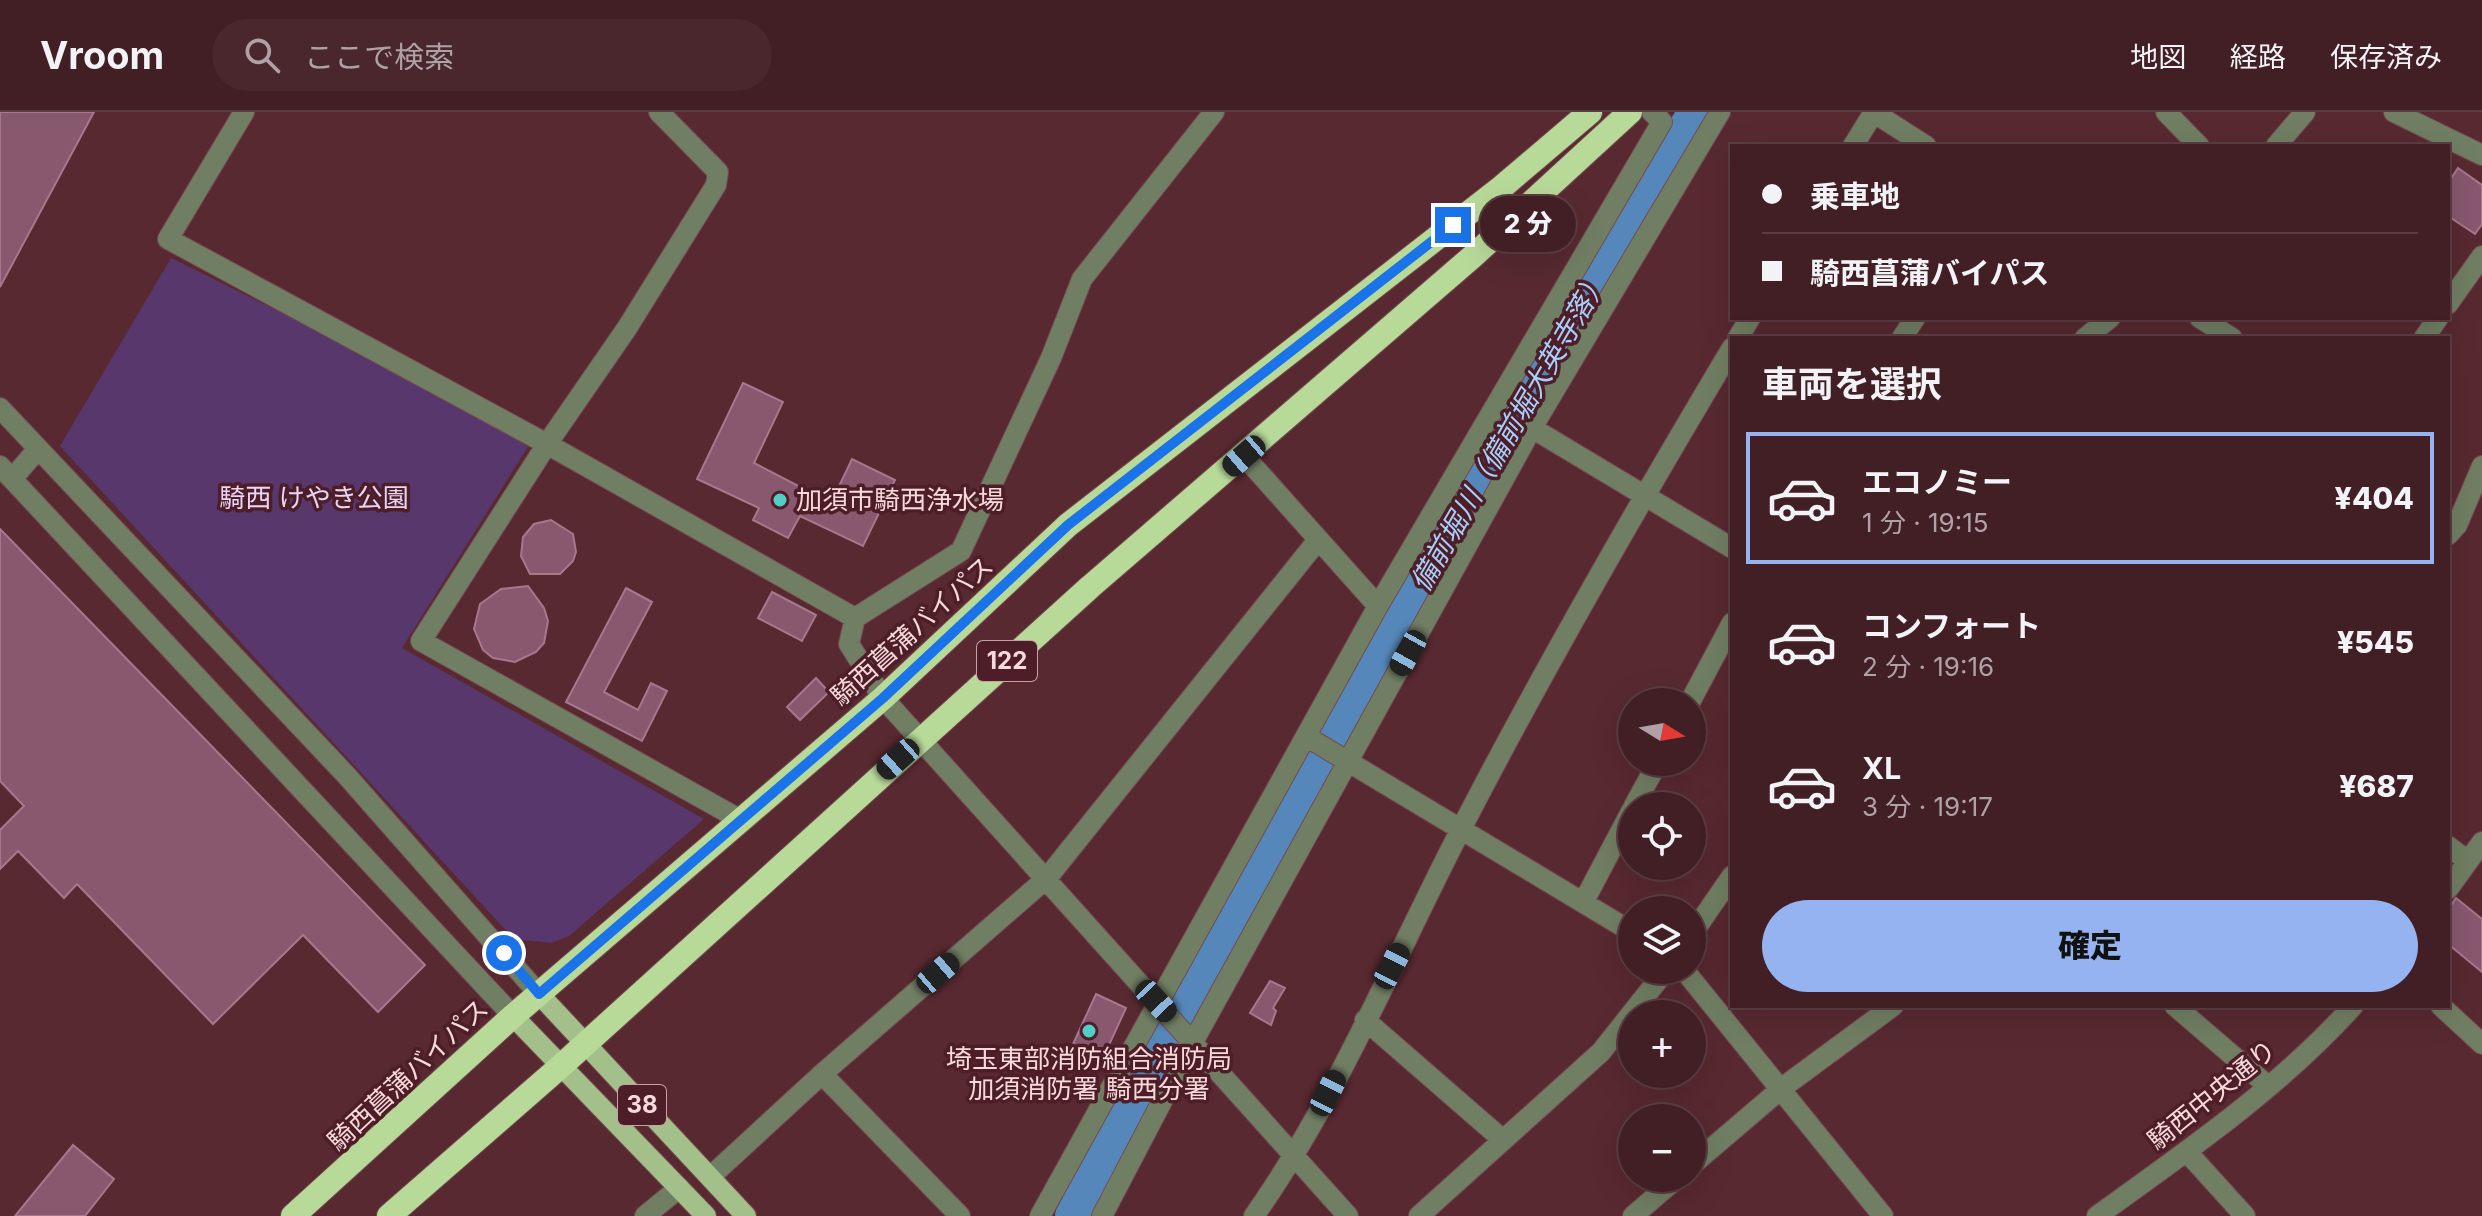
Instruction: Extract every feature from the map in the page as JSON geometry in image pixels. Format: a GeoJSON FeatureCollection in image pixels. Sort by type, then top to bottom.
{"type":"FeatureCollection","features":[{"type":"Feature","properties":{"kind":"highway","name":"騎西菖蒲バイパス"},"geometry":{"type":"LineString","coordinates":[[293,1216],[513,1016],[883,698],[1068,525],[1502,187],[1590,112]]}},
{"type":"Feature","properties":{"kind":"highway","name":"122"},"geometry":{"type":"LineString","coordinates":[[389,1216],[585,1045],[1090,587],[1472,257],[1630,112]]}},
{"type":"Feature","properties":{"kind":"main road","name":"38"},"geometry":{"type":"LineString","coordinates":[[539,994],[746,1216]]}},
{"type":"Feature","properties":{"kind":"main road","name":"38"},"geometry":{"type":"LineString","coordinates":[[513,1016],[706,1216]]}},
{"type":"Feature","properties":{"kind":"street"},"geometry":{"type":"LineString","coordinates":[[244,112],[168,239],[547,444],[855,618]]}},
{"type":"Feature","properties":{"kind":"street"},"geometry":{"type":"LineString","coordinates":[[659,112],[707,156],[718,172],[716,185],[627,328],[547,444],[421,641],[739,819]]}},
{"type":"Feature","properties":{"kind":"street"},"geometry":{"type":"LineString","coordinates":[[1214,112],[1082,279],[1051,358],[961,551],[855,618],[849,644],[883,698],[1297,1155],[1348,1216]]}},
{"type":"Feature","properties":{"kind":"street"},"geometry":{"type":"LineString","coordinates":[[1040,1216],[1156,1001],[1309,738],[1378,606],[1662,122],[1652,112]]}},
{"type":"Feature","properties":{"kind":"street"},"geometry":{"type":"LineString","coordinates":[[1102,1216],[1190,1038],[1345,759],[1532,428],[1720,112]]}},
{"type":"Feature","properties":{"kind":"street"},"geometry":{"type":"LineString","coordinates":[[1854,144],[1874,112],[1923,144]]}},
{"type":"Feature","properties":{"kind":"street"},"geometry":{"type":"LineString","coordinates":[[2166,112],[2197,144]]}},
{"type":"Feature","properties":{"kind":"street"},"geometry":{"type":"LineString","coordinates":[[2278,144],[2305,112]]}},
{"type":"Feature","properties":{"kind":"street"},"geometry":{"type":"LineString","coordinates":[[2394,112],[2482,155]]}},
{"type":"Feature","properties":{"kind":"street"},"geometry":{"type":"LineString","coordinates":[[2450,301],[2482,256]]}},
{"type":"Feature","properties":{"kind":"street"},"geometry":{"type":"LineString","coordinates":[[2088,336],[2108,320]]}},
{"type":"Feature","properties":{"kind":"street"},"geometry":{"type":"LineString","coordinates":[[2203,320],[2229,336]]}},
{"type":"Feature","properties":{"kind":"street"},"geometry":{"type":"LineString","coordinates":[[1254,1216],[1297,1155],[1461,830],[1644,495],[1730,351]]}},
{"type":"Feature","properties":{"kind":"street"},"geometry":{"type":"LineString","coordinates":[[0,408],[347,776],[539,994]]}},
{"type":"Feature","properties":{"kind":"street"},"geometry":{"type":"LineString","coordinates":[[1532,428],[1730,547]]}},
{"type":"Feature","properties":{"kind":"street"},"geometry":{"type":"LineString","coordinates":[[37,450],[6,472],[513,1016]]}},
{"type":"Feature","properties":{"kind":"street"},"geometry":{"type":"LineString","coordinates":[[1244,456],[1378,606]]}},
{"type":"Feature","properties":{"kind":"street"},"geometry":{"type":"LineString","coordinates":[[2450,533],[2457,525],[2482,466]]}},
{"type":"Feature","properties":{"kind":"street"},"geometry":{"type":"LineString","coordinates":[[710,1177],[822,1074],[1047,878],[1318,540]]}},
{"type":"Feature","properties":{"kind":"street"},"geometry":{"type":"LineString","coordinates":[[1697,688],[1730,627]]}},
{"type":"Feature","properties":{"kind":"street"},"geometry":{"type":"LineString","coordinates":[[1309,738],[1618,923]]}},
{"type":"Feature","properties":{"kind":"street"},"geometry":{"type":"LineString","coordinates":[[1584,901],[1618,836]]}},
{"type":"Feature","properties":{"kind":"street"},"geometry":{"type":"LineString","coordinates":[[2450,886],[2482,842]]}},
{"type":"Feature","properties":{"kind":"street"},"geometry":{"type":"LineString","coordinates":[[2450,848],[2468,861]]}},
{"type":"Feature","properties":{"kind":"street"},"geometry":{"type":"LineString","coordinates":[[1706,914],[1730,879]]}},
{"type":"Feature","properties":{"kind":"street"},"geometry":{"type":"LineString","coordinates":[[1419,1216],[1601,1052],[1655,984]]}},
{"type":"Feature","properties":{"kind":"street"},"geometry":{"type":"LineString","coordinates":[[1696,984],[1883,1216]]}},
{"type":"Feature","properties":{"kind":"street"},"geometry":{"type":"LineString","coordinates":[[1706,1153],[1782,1088],[1890,1008]]}},
{"type":"Feature","properties":{"kind":"street"},"geometry":{"type":"LineString","coordinates":[[2177,1008],[2268,1086]]}},
{"type":"Feature","properties":{"kind":"street","name":"騎西中央通り"},"geometry":{"type":"LineString","coordinates":[[2097,1216],[2187,1152],[2268,1086],[2351,1008]]}},
{"type":"Feature","properties":{"kind":"street"},"geometry":{"type":"LineString","coordinates":[[2443,1008],[2482,1044]]}},
{"type":"Feature","properties":{"kind":"street"},"geometry":{"type":"LineString","coordinates":[[1365,1020],[1503,1140]]}},
{"type":"Feature","properties":{"kind":"street"},"geometry":{"type":"LineString","coordinates":[[822,1074],[960,1216]]}},
{"type":"Feature","properties":{"kind":"street"},"geometry":{"type":"LineString","coordinates":[[2187,1152],[2245,1216]]}},
{"type":"Feature","properties":{"kind":"street"},"geometry":{"type":"LineString","coordinates":[[645,1216],[679,1188]]}},
{"type":"Feature","properties":{"kind":"street"},"geometry":{"type":"LineString","coordinates":[[1633,1216],[1661,1192]]}},
{"type":"Feature","properties":{"kind":"green space","name":"騎西 けやき公園"},"geometry":{"type":"Polygon","coordinates":[[[171,258],[534,437],[402,648],[704,819],[569,936],[551,943],[514,939],[60,446],[171,258]]]}},
{"type":"Feature","properties":{"kind":"building"},"geometry":{"type":"Polygon","coordinates":[[[0,112],[94,112],[0,287],[0,112]]]}},
{"type":"Feature","properties":{"kind":"building"},"geometry":{"type":"Polygon","coordinates":[[[2458,168],[2482,185],[2482,224],[2475,234],[2450,217],[2450,180],[2458,168]]]}},
{"type":"Feature","properties":{"kind":"building"},"geometry":{"type":"Polygon","coordinates":[[[743,383],[783,402],[754,463],[831,503],[852,459],[895,480],[863,546],[800,516],[788,538],[753,520],[759,508],[697,479],[743,383]]]}},
{"type":"Feature","properties":{"kind":"building"},"geometry":{"type":"Polygon","coordinates":[[[551,520],[573,534],[576,552],[573,561],[560,574],[530,574],[521,556],[523,537],[534,524],[551,520]]]}},
{"type":"Feature","properties":{"kind":"building"},"geometry":{"type":"Polygon","coordinates":[[[0,529],[425,965],[378,1012],[303,935],[213,1024],[77,884],[64,898],[18,851],[0,869],[0,830],[24,806],[0,781],[0,529]]]}},
{"type":"Feature","properties":{"kind":"building"},"geometry":{"type":"Polygon","coordinates":[[[528,586],[544,608],[548,621],[544,643],[536,652],[515,662],[493,658],[483,650],[474,629],[480,604],[501,589],[528,586]]]}},
{"type":"Feature","properties":{"kind":"building"},"geometry":{"type":"Polygon","coordinates":[[[626,588],[652,602],[604,692],[638,710],[651,683],[667,691],[642,741],[566,702],[626,588]]]}},
{"type":"Feature","properties":{"kind":"building"},"geometry":{"type":"Polygon","coordinates":[[[772,592],[816,615],[802,641],[758,618],[772,592]]]}},
{"type":"Feature","properties":{"kind":"building"},"geometry":{"type":"Polygon","coordinates":[[[816,678],[829,692],[800,720],[787,707],[816,678]]]}},
{"type":"Feature","properties":{"kind":"building"},"geometry":{"type":"Polygon","coordinates":[[[2456,898],[2482,919],[2482,972],[2450,946],[2450,907],[2456,898]]]}},
{"type":"Feature","properties":{"kind":"building"},"geometry":{"type":"Polygon","coordinates":[[[1270,981],[1285,988],[1273,1008],[1276,1011],[1271,1025],[1250,1013],[1270,981]]]}},
{"type":"Feature","properties":{"kind":"building"},"geometry":{"type":"Polygon","coordinates":[[[1096,994],[1126,1008],[1098,1069],[1068,1055],[1096,994]]]}},
{"type":"Feature","properties":{"kind":"building"},"geometry":{"type":"Polygon","coordinates":[[[73,1145],[114,1179],[85,1216],[15,1216],[73,1145]]]}},
{"type":"Feature","properties":{"kind":"waterway","name":"備前堀川（備前堀大英寺落）"},"geometry":{"type":"LineString","coordinates":[[1073,1216],[1222,937],[1376,660],[1696,112]]}},
{"type":"Feature","properties":{"kind":"place","name":"加須市騎西浄水場"},"geometry":{"type":"Point","coordinates":[780,500]}},
{"type":"Feature","properties":{"kind":"place","name":"埼玉東部消防組合消防局 加須消防署 騎西分署"},"geometry":{"type":"Point","coordinates":[1089,1031]}},
{"type":"Feature","properties":{"kind":"route"},"geometry":{"type":"LineString","coordinates":[[504,953],[539,994],[883,698],[1068,525],[1209,412],[1453,225]]}}]}
